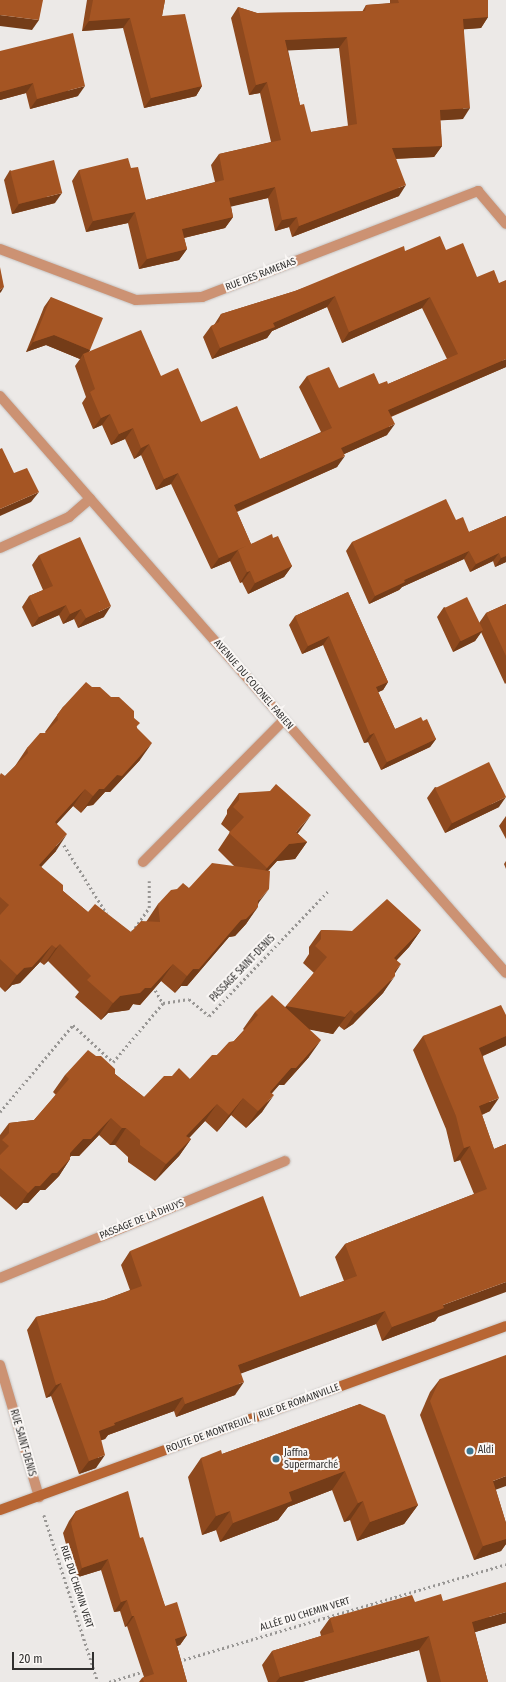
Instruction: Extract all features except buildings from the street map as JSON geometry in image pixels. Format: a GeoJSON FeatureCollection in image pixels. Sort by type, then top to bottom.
{"type":"FeatureCollection","features":[{"type":"Feature","properties":{"kind":"main road","name":"ROUTE DE MONTREUIL / RUE DE ROMAINVILLE"},"geometry":{"type":"LineString","coordinates":[[0,1510],[506,1326]]}},
{"type":"Feature","properties":{"kind":"street","name":"RUE DES RAMENAS"},"geometry":{"type":"LineString","coordinates":[[0,249],[136,300],[195,298],[202,297],[478,192],[506,224]]}},
{"type":"Feature","properties":{"kind":"street","name":"AVENUE DU COLONEL FABIEN"},"geometry":{"type":"LineString","coordinates":[[0,396],[506,973]]}},
{"type":"Feature","properties":{"kind":"street"},"geometry":{"type":"LineString","coordinates":[[0,548],[69,517],[90,499]]}},
{"type":"Feature","properties":{"kind":"street"},"geometry":{"type":"LineString","coordinates":[[143,862],[284,720]]}},
{"type":"Feature","properties":{"kind":"street","name":"PASSAGE DE LA DHUYS"},"geometry":{"type":"LineString","coordinates":[[0,1278],[285,1161]]}},
{"type":"Feature","properties":{"kind":"street","name":"RUE SAINT-DENIS"},"geometry":{"type":"LineString","coordinates":[[0,1366],[39,1497]]}},
{"type":"Feature","properties":{"kind":"path"},"geometry":{"type":"LineString","coordinates":[[64,845],[108,916]]}},
{"type":"Feature","properties":{"kind":"path"},"geometry":{"type":"LineString","coordinates":[[126,935],[131,934],[148,908],[150,885],[143,862]]}},
{"type":"Feature","properties":{"kind":"path","name":"PASSAGE SAINT-DENIS"},"geometry":{"type":"LineString","coordinates":[[163,1003],[189,999],[209,1016],[329,890]]}},
{"type":"Feature","properties":{"kind":"path"},"geometry":{"type":"LineString","coordinates":[[0,1112],[73,1024],[113,1062],[163,1003],[149,980]]}},
{"type":"Feature","properties":{"kind":"path","name":"RUE DU CHEMIN VERT"},"geometry":{"type":"LineString","coordinates":[[39,1497],[98,1682]]}},
{"type":"Feature","properties":{"kind":"path","name":"ALLÉE DU CHEMIN VERT"},"geometry":{"type":"LineString","coordinates":[[178,1662],[506,1564]]}},
{"type":"Feature","properties":{"kind":"path"},"geometry":{"type":"LineString","coordinates":[[109,1682],[147,1671]]}},
{"type":"Feature","properties":{"kind":"place","name":"Aldi"},"geometry":{"type":"Point","coordinates":[470,1451]}},
{"type":"Feature","properties":{"kind":"place","name":"Jaffna Supermarché"},"geometry":{"type":"Point","coordinates":[276,1459]}}]}
